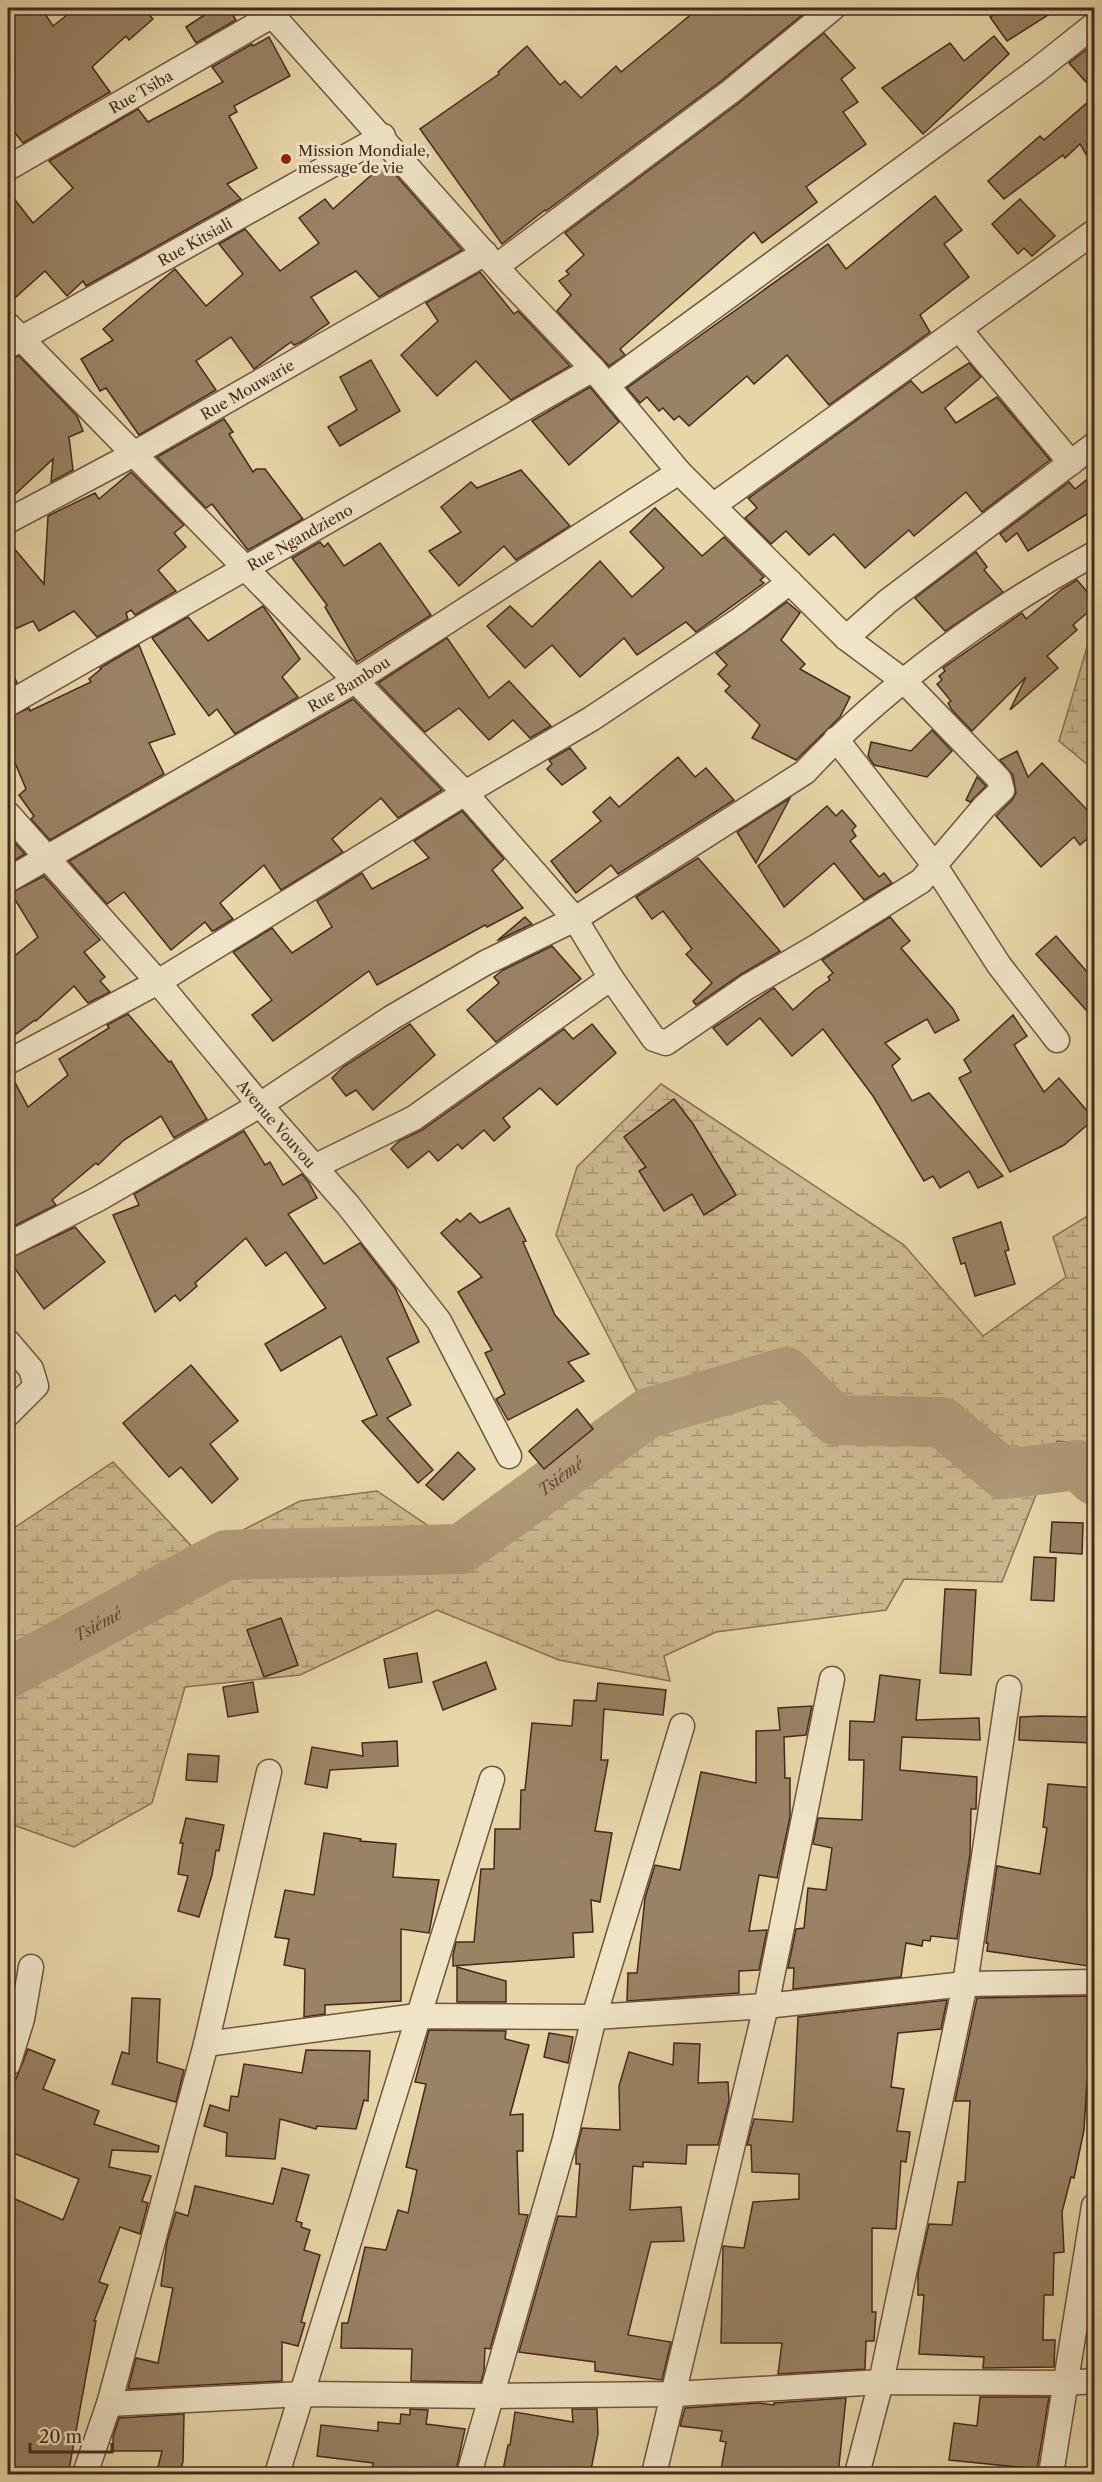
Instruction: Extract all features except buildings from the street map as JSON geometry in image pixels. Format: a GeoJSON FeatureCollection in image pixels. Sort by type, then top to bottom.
{"type":"FeatureCollection","features":[{"type":"Feature","properties":{"kind":"street","name":"Rue Mouwarie"},"geometry":{"type":"LineString","coordinates":[[8,521],[491,260],[730,92],[833,8]]}},
{"type":"Feature","properties":{"kind":"street"},"geometry":{"type":"LineString","coordinates":[[12,337],[465,792],[575,919],[611,978],[654,1039],[666,1043],[747,987],[921,881],[1002,789],[999,779],[905,682],[846,638],[679,472],[600,377],[491,260],[270,11]]}},
{"type":"Feature","properties":{"kind":"street","name":"Rue Tsiba"},"geometry":{"type":"LineString","coordinates":[[8,168],[270,11]]}},
{"type":"Feature","properties":{"kind":"street","name":"Rue Ngandzieno"},"geometry":{"type":"LineString","coordinates":[[8,704],[245,570],[600,377],[1036,71],[1095,25]]}},
{"type":"Feature","properties":{"kind":"street","name":"Rue Kitsiali"},"geometry":{"type":"LineString","coordinates":[[12,337],[383,136]]}},
{"type":"Feature","properties":{"kind":"street"},"geometry":{"type":"LineString","coordinates":[[714,505],[1095,232]]}},
{"type":"Feature","properties":{"kind":"street"},"geometry":{"type":"LineString","coordinates":[[959,329],[1071,463]]}},
{"type":"Feature","properties":{"kind":"street"},"geometry":{"type":"LineString","coordinates":[[846,638],[888,602],[1095,445]]}},
{"type":"Feature","properties":{"kind":"street","name":"Rue Bambou"},"geometry":{"type":"LineString","coordinates":[[8,880],[356,681],[679,472]]}},
{"type":"Feature","properties":{"kind":"street"},"geometry":{"type":"LineString","coordinates":[[8,1245],[98,1199],[260,1105],[391,1018],[485,963],[575,919],[805,772],[836,739],[989,617],[1095,554]]}},
{"type":"Feature","properties":{"kind":"street"},"geometry":{"type":"LineString","coordinates":[[8,1062],[158,982],[465,792],[591,718],[738,621],[790,582]]}},
{"type":"Feature","properties":{"kind":"street"},"geometry":{"type":"LineString","coordinates":[[836,739],[934,866],[999,965],[1057,1040]]}},
{"type":"Feature","properties":{"kind":"street","name":"Avenue Vouvou"},"geometry":{"type":"LineString","coordinates":[[8,814],[158,982],[260,1105],[348,1205],[439,1321],[509,1456]]}},
{"type":"Feature","properties":{"kind":"street"},"geometry":{"type":"LineString","coordinates":[[314,1167],[414,1118],[611,978]]}},
{"type":"Feature","properties":{"kind":"street"},"geometry":{"type":"LineString","coordinates":[[8,1342],[31,1369],[36,1386],[8,1414]]}},
{"type":"Feature","properties":{"kind":"street"},"geometry":{"type":"LineString","coordinates":[[654,2475],[766,2006],[832,1679]]}},
{"type":"Feature","properties":{"kind":"street"},"geometry":{"type":"LineString","coordinates":[[857,2475],[881,2382],[966,1984],[1009,1688]]}},
{"type":"Feature","properties":{"kind":"street"},"geometry":{"type":"LineString","coordinates":[[469,2475],[565,2139],[594,2017],[682,1726]]}},
{"type":"Feature","properties":{"kind":"street"},"geometry":{"type":"LineString","coordinates":[[85,2475],[108,2404],[206,2044],[269,1772]]}},
{"type":"Feature","properties":{"kind":"street"},"geometry":{"type":"LineString","coordinates":[[277,2475],[492,1779]]}},
{"type":"Feature","properties":{"kind":"street"},"geometry":{"type":"LineString","coordinates":[[8,2064],[22,2019],[30,1967]]}},
{"type":"Feature","properties":{"kind":"street"},"geometry":{"type":"LineString","coordinates":[[206,2044],[417,2016],[594,2017],[766,2006],[966,1984],[1095,1982]]}},
{"type":"Feature","properties":{"kind":"street"},"geometry":{"type":"LineString","coordinates":[[1051,2475],[1095,2206]]}},
{"type":"Feature","properties":{"kind":"street"},"geometry":{"type":"LineString","coordinates":[[108,2404],[303,2394],[491,2396],[675,2394],[881,2382],[1066,2383],[1095,2381]]}},
{"type":"Feature","properties":{"kind":"green space"},"geometry":{"type":"Polygon","coordinates":[[[1094,624],[1094,770],[1059,741],[1094,624]]]}},
{"type":"Feature","properties":{"kind":"green space"},"geometry":{"type":"Polygon","coordinates":[[[661,1084],[904,1245],[983,1336],[1066,1277],[1053,1237],[1094,1212],[1094,1444],[1057,1441],[1002,1582],[904,1579],[886,1610],[716,1632],[664,1656],[670,1681],[559,1660],[437,1610],[300,1675],[185,1687],[152,1803],[74,1847],[8,1823],[8,1532],[113,1462],[198,1553],[300,1501],[377,1491],[461,1548],[648,1413],[556,1235],[577,1167],[661,1084]]]}},
{"type":"Feature","properties":{"kind":"waterway","name":"Tsiémé"},"geometry":{"type":"LineString","coordinates":[[8,1673],[226,1555],[461,1549],[648,1413],[786,1372],[835,1420],[942,1422],[1004,1474],[1078,1465],[1094,1480]]}},
{"type":"Feature","properties":{"kind":"place","name":"Mission Mondiale, message de vie"},"geometry":{"type":"Point","coordinates":[286,159]}}]}
